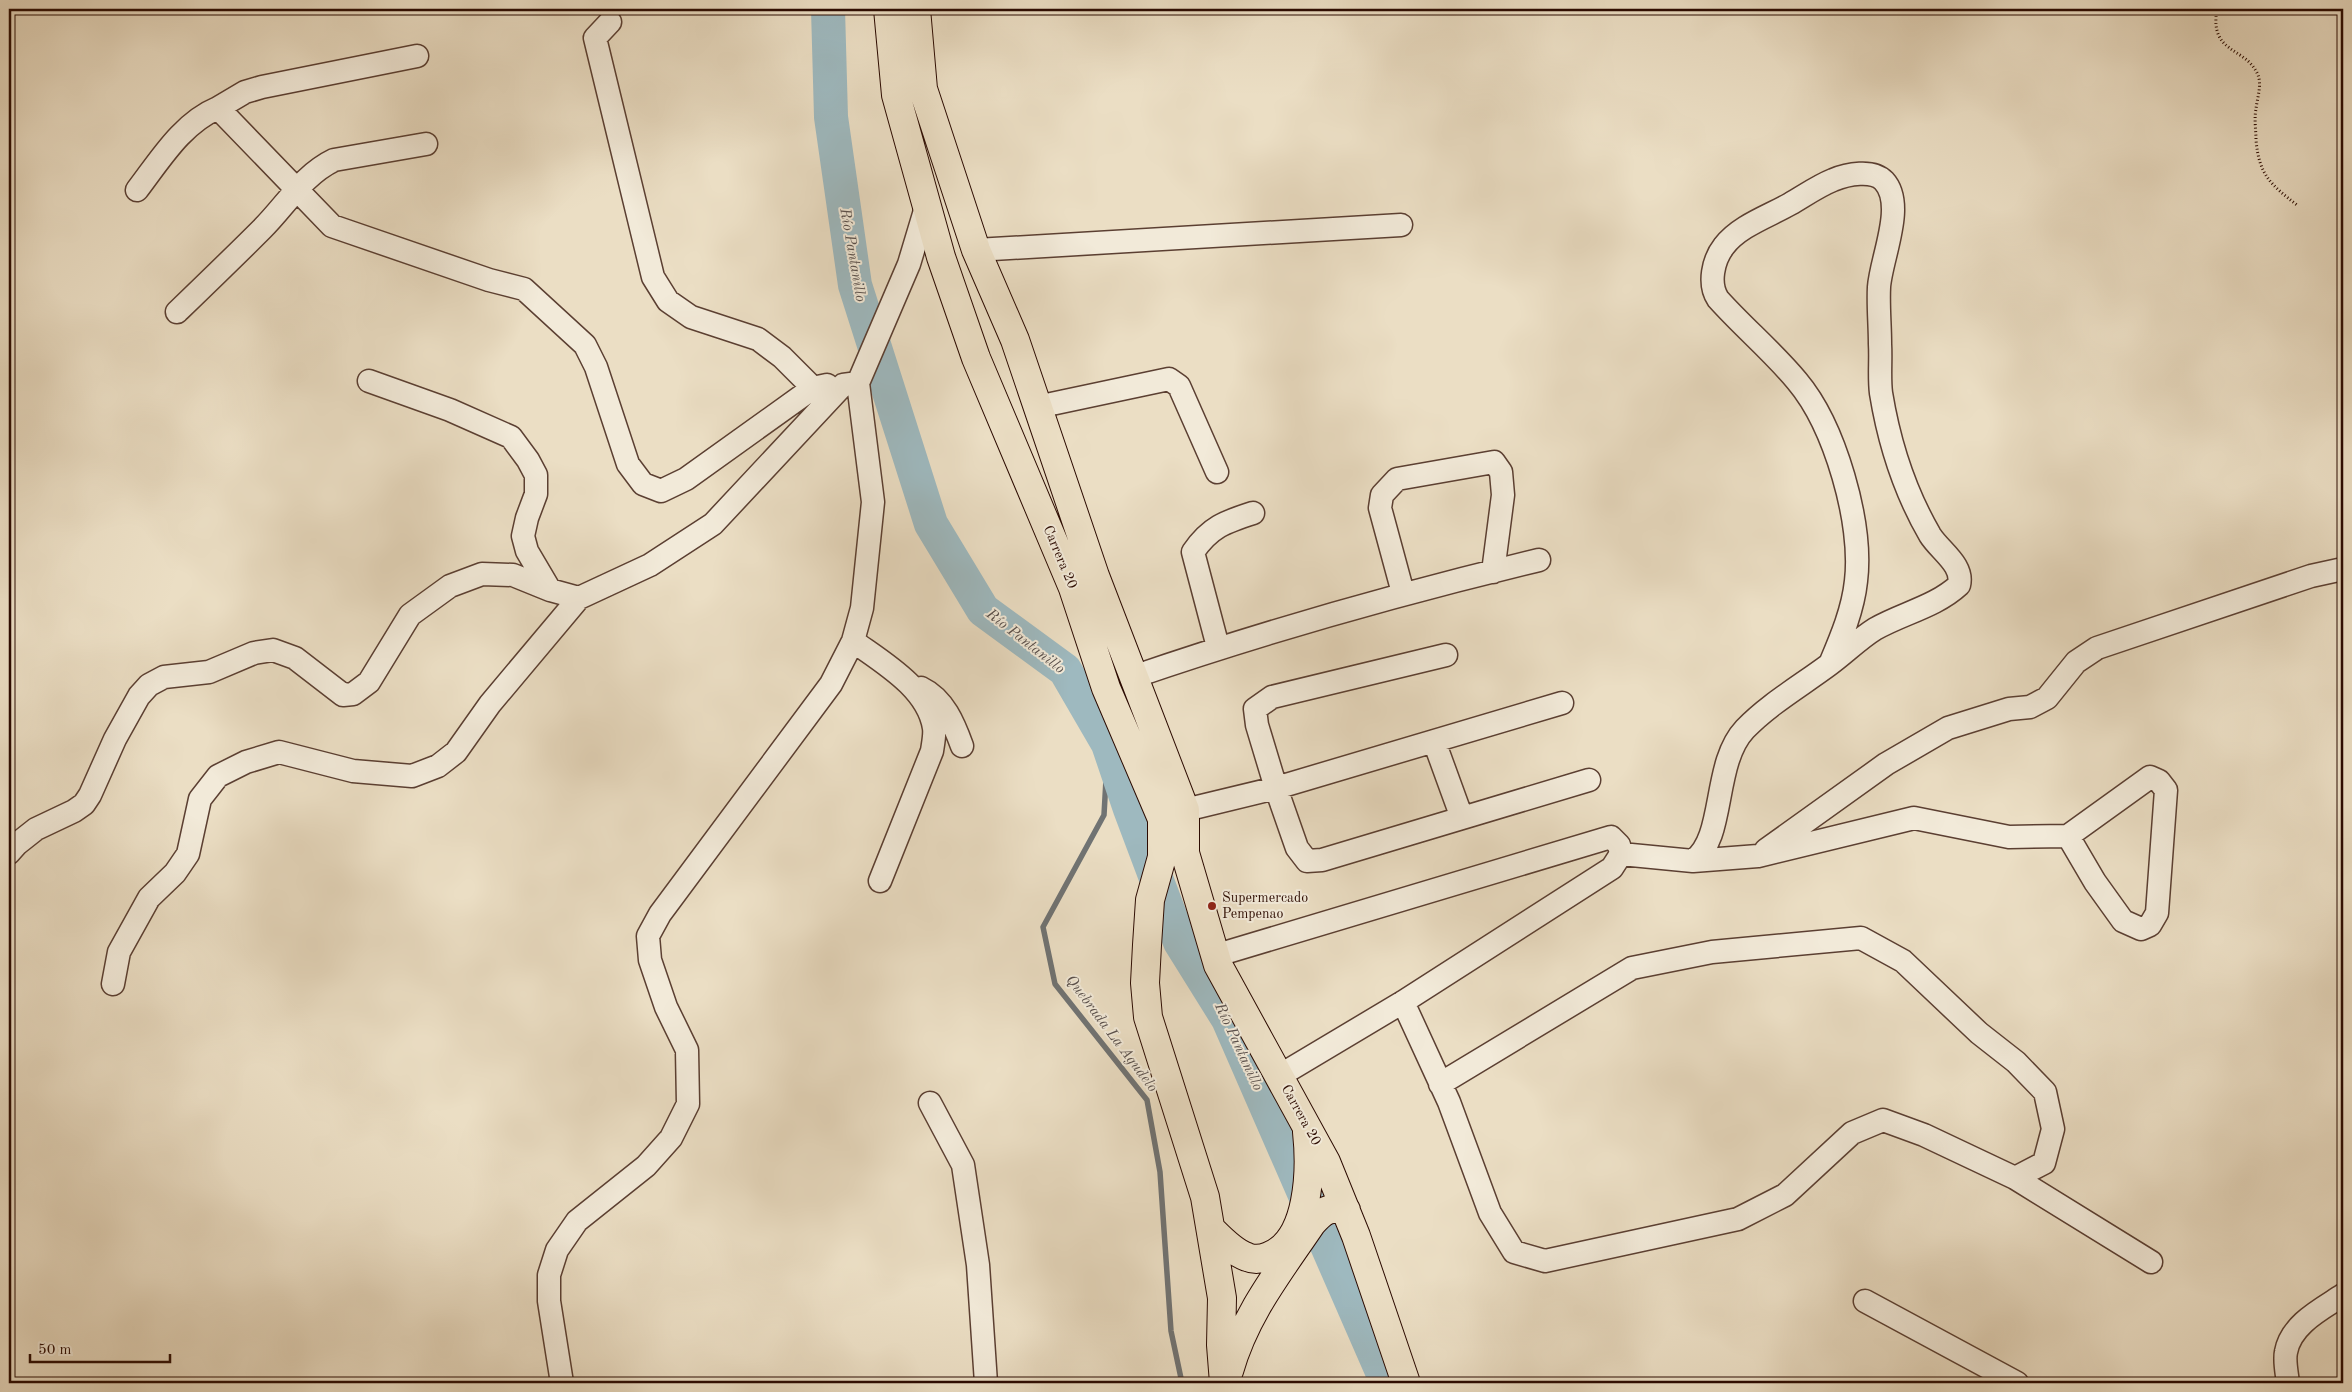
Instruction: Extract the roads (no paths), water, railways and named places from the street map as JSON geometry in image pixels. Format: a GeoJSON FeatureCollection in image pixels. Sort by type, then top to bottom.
{"type":"FeatureCollection","features":[{"type":"Feature","properties":{"kind":"main road","name":"Carrera 20"},"geometry":{"type":"LineString","coordinates":[[888,9],[896,95],[941,256],[976,358],[1073,588],[1106,688],[1173,814]]}},
{"type":"Feature","properties":{"kind":"main road","name":"Carrera 20"},"geometry":{"type":"LineString","coordinates":[[916,9],[923,88],[976,250],[1015,340],[1095,576],[1133,677],[1173,814],[1174,855],[1214,956],[1326,1162],[1346,1210],[1406,1383]]}},
{"type":"Feature","properties":{"kind":"main road"},"geometry":{"type":"LineString","coordinates":[[1174,855],[1150,900],[1145,983],[1148,1017],[1205,1197],[1222,1298],[1221,1345],[1225,1383]]}},
{"type":"Feature","properties":{"kind":"main road"},"geometry":{"type":"LineString","coordinates":[[1211,1229],[1228,1245],[1247,1258],[1262,1259],[1277,1253],[1292,1237],[1307,1206],[1309,1164],[1306,1126]]}},
{"type":"Feature","properties":{"kind":"main road"},"geometry":{"type":"LineString","coordinates":[[1307,1206],[1323,1211],[1334,1207],[1346,1210]]}},
{"type":"Feature","properties":{"kind":"main road"},"geometry":{"type":"LineString","coordinates":[[1225,1383],[1236,1347],[1250,1316],[1307,1206]]}},
{"type":"Feature","properties":{"kind":"street"},"geometry":{"type":"LineString","coordinates":[[610,22],[595,38],[653,277],[668,301],[690,317],[758,339],[782,357],[813,388]]}},
{"type":"Feature","properties":{"kind":"street"},"geometry":{"type":"LineString","coordinates":[[137,190],[185,129],[202,114],[218,108],[245,92],[417,56]]}},
{"type":"Feature","properties":{"kind":"street"},"geometry":{"type":"LineString","coordinates":[[218,108],[332,226],[489,280],[524,289],[585,345],[596,367],[628,464],[643,484],[661,491],[686,479],[813,388],[855,379]]}},
{"type":"Feature","properties":{"kind":"street"},"geometry":{"type":"LineString","coordinates":[[177,312],[264,227],[308,177],[334,160],[426,144]]}},
{"type":"Feature","properties":{"kind":"street"},"geometry":{"type":"LineString","coordinates":[[1693,861],[1701,855],[1714,826],[1720,787],[1729,753],[1744,730],[1779,701],[1830,664],[1875,629],[1949,595],[1959,585],[1961,578],[1959,571],[1931,536],[1912,499],[1888,434],[1881,390],[1879,287],[1893,210],[1892,195],[1883,181],[1873,174],[1859,174],[1834,179],[1745,228],[1723,246],[1717,257],[1713,273],[1712,287],[1718,299],[1798,382],[1815,410],[1844,476],[1852,506],[1856,581],[1846,624],[1830,664]]}},
{"type":"Feature","properties":{"kind":"street"},"geometry":{"type":"LineString","coordinates":[[113,984],[119,952],[150,898],[175,874],[188,854],[200,799],[218,776],[246,762],[279,752],[353,771],[412,776],[438,766],[456,752],[496,697],[579,598],[650,564],[713,524],[855,379],[909,264],[927,204]]}},
{"type":"Feature","properties":{"kind":"street"},"geometry":{"type":"LineString","coordinates":[[976,250],[1401,225]]}},
{"type":"Feature","properties":{"kind":"street"},"geometry":{"type":"LineString","coordinates":[[562,1383],[548,1301],[549,1275],[557,1250],[578,1220],[646,1166],[671,1138],[688,1104],[687,1050],[666,1007],[650,960],[648,936],[660,914],[831,684],[853,641],[862,608],[873,502],[855,379]]}},
{"type":"Feature","properties":{"kind":"street"},"geometry":{"type":"LineString","coordinates":[[1037,407],[1170,379],[1179,386],[1217,472]]}},
{"type":"Feature","properties":{"kind":"street"},"geometry":{"type":"LineString","coordinates":[[369,381],[450,410],[511,438],[528,460],[536,475],[536,494],[527,518],[524,536],[527,550],[550,590]]}},
{"type":"Feature","properties":{"kind":"street"},"geometry":{"type":"LineString","coordinates":[[1403,593],[1380,508],[1382,495],[1397,479],[1494,462],[1501,472],[1503,495],[1493,572]]}},
{"type":"Feature","properties":{"kind":"street"},"geometry":{"type":"LineString","coordinates":[[1218,647],[1193,552],[1204,536],[1222,523],[1253,512]]}},
{"type":"Feature","properties":{"kind":"street"},"geometry":{"type":"LineString","coordinates":[[1133,677],[1218,647],[1403,593],[1540,560]]}},
{"type":"Feature","properties":{"kind":"street"},"geometry":{"type":"LineString","coordinates":[[1758,856],[1886,764],[1948,728],[2009,709],[2030,707],[2047,698],[2076,662],[2097,648],[2311,576],[2343,569]]}},
{"type":"Feature","properties":{"kind":"street"},"geometry":{"type":"LineString","coordinates":[[9,853],[36,829],[74,812],[84,804],[90,795],[115,739],[139,696],[149,685],[164,677],[209,672],[254,653],[273,650],[295,658],[343,695],[353,694],[369,682],[410,615],[450,586],[482,574],[512,575],[550,590],[579,598]]}},
{"type":"Feature","properties":{"kind":"street"},"geometry":{"type":"LineString","coordinates":[[853,641],[909,682],[932,693],[949,716],[962,746]]}},
{"type":"Feature","properties":{"kind":"street"},"geometry":{"type":"LineString","coordinates":[[1446,655],[1272,697],[1255,709],[1257,725],[1276,788],[1297,848],[1307,861],[1322,860],[1589,780]]}},
{"type":"Feature","properties":{"kind":"street"},"geometry":{"type":"LineString","coordinates":[[880,881],[932,751],[934,728],[928,711],[909,682]]}},
{"type":"Feature","properties":{"kind":"street"},"geometry":{"type":"LineString","coordinates":[[1173,814],[1276,788],[1562,703]]}},
{"type":"Feature","properties":{"kind":"street"},"geometry":{"type":"LineString","coordinates":[[1434,741],[1462,818]]}},
{"type":"Feature","properties":{"kind":"street"},"geometry":{"type":"LineString","coordinates":[[1621,854],[1693,861],[1758,856],[1914,818],[2009,837],[2068,836],[2150,777],[2159,781],[2166,790],[2166,816],[2157,913],[2150,926],[2141,929],[2123,921],[2095,882],[2068,836]]}},
{"type":"Feature","properties":{"kind":"street"},"geometry":{"type":"LineString","coordinates":[[1214,956],[1611,838],[1620,845],[1621,854],[1612,868],[1403,1002],[1279,1076]]}},
{"type":"Feature","properties":{"kind":"street"},"geometry":{"type":"LineString","coordinates":[[1440,1084],[1632,968],[1712,952],[1861,938],[1903,961],[1980,1033],[2016,1062],[2045,1092],[2053,1128],[2044,1163],[2015,1178]]}},
{"type":"Feature","properties":{"kind":"street"},"geometry":{"type":"LineString","coordinates":[[1403,1002],[1449,1102],[1490,1212],[1514,1252],[1546,1261],[1738,1219],[1785,1195],[1852,1133],[1882,1120],[1924,1135],[2015,1178],[2152,1262]]}},
{"type":"Feature","properties":{"kind":"street"},"geometry":{"type":"LineString","coordinates":[[930,1103],[963,1165],[978,1266],[986,1383]]}},
{"type":"Feature","properties":{"kind":"street"},"geometry":{"type":"LineString","coordinates":[[2288,1383],[2285,1353],[2290,1340],[2305,1321],[2343,1295]]}},
{"type":"Feature","properties":{"kind":"street"},"geometry":{"type":"LineString","coordinates":[[1865,1301],[1989,1376],[2017,1383]]}},
{"type":"Feature","properties":{"kind":"waterway","name":"Río Pantanillo"},"geometry":{"type":"LineString","coordinates":[[828,9],[831,117],[855,285],[931,524],[983,610],[1065,670],[1108,744],[1130,809],[1180,942],[1228,1019],[1387,1383]]}},
{"type":"Feature","properties":{"kind":"waterway","name":"Quebrada La Agudelo"},"geometry":{"type":"LineString","coordinates":[[1108,744],[1104,815],[1043,927],[1055,984],[1147,1100],[1160,1172],[1171,1331],[1182,1383]]}},
{"type":"Feature","properties":{"kind":"place","name":"Supermercado Pempenao"},"geometry":{"type":"Point","coordinates":[1212,906]}}]}
